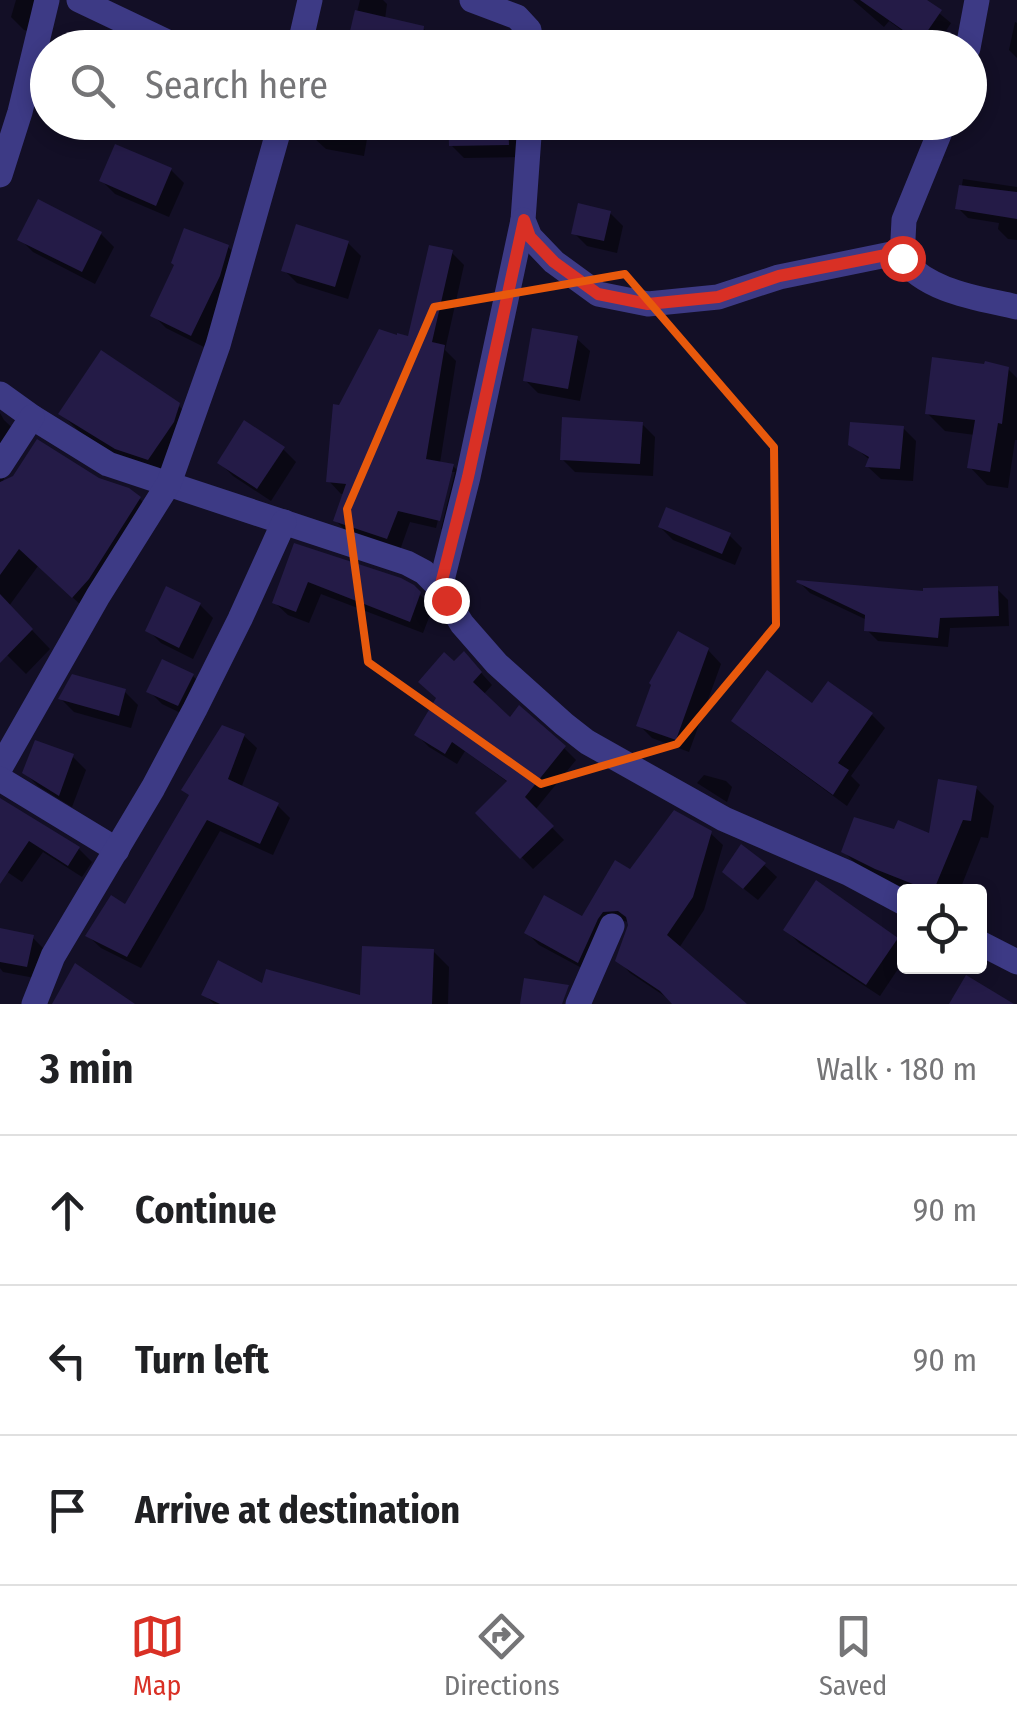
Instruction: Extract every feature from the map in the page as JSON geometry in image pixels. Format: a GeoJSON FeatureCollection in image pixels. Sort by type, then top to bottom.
{"type":"FeatureCollection","features":[{"type":"Feature","properties":{"kind":"street"},"geometry":{"type":"LineString","coordinates":[[37,30],[48,0]]}},
{"type":"Feature","properties":{"kind":"street"},"geometry":{"type":"LineString","coordinates":[[79,0],[142,30]]}},
{"type":"Feature","properties":{"kind":"street"},"geometry":{"type":"LineString","coordinates":[[303,30],[310,0]]}},
{"type":"Feature","properties":{"kind":"street"},"geometry":{"type":"LineString","coordinates":[[472,0],[517,16],[529,30]]}},
{"type":"Feature","properties":{"kind":"street"},"geometry":{"type":"LineString","coordinates":[[971,30],[977,0]]}},
{"type":"Feature","properties":{"kind":"street"},"geometry":{"type":"LineString","coordinates":[[0,175],[10,108],[30,51]]}},
{"type":"Feature","properties":{"kind":"street"},"geometry":{"type":"LineString","coordinates":[[0,768],[98,596],[169,483],[218,346],[276,140]]}},
{"type":"Feature","properties":{"kind":"street"},"geometry":{"type":"LineString","coordinates":[[440,588],[524,220],[529,140]]}},
{"type":"Feature","properties":{"kind":"street"},"geometry":{"type":"LineString","coordinates":[[937,140],[904,220],[901,252],[905,263],[948,290],[1017,308]]}},
{"type":"Feature","properties":{"kind":"street"},"geometry":{"type":"LineString","coordinates":[[524,220],[530,237],[554,262],[598,294],[648,304],[718,297],[779,276],[901,252]]}},
{"type":"Feature","properties":{"kind":"street"},"geometry":{"type":"LineString","coordinates":[[0,394],[108,464],[407,563],[424,572],[496,664],[587,742],[724,819],[848,873],[897,899]]}},
{"type":"Feature","properties":{"kind":"street"},"geometry":{"type":"LineString","coordinates":[[0,466],[32,417]]}},
{"type":"Feature","properties":{"kind":"street"},"geometry":{"type":"LineString","coordinates":[[34,1004],[53,956],[195,709],[284,522]]}},
{"type":"Feature","properties":{"kind":"street"},"geometry":{"type":"LineString","coordinates":[[0,779],[117,850]]}},
{"type":"Feature","properties":{"kind":"street"},"geometry":{"type":"LineString","coordinates":[[578,1004],[612,926]]}},
{"type":"Feature","properties":{"kind":"street"},"geometry":{"type":"LineString","coordinates":[[987,947],[1017,962]]}},
{"type":"Feature","properties":{"kind":"highlighted area"},"geometry":{"type":"Polygon","coordinates":[[[625,274],[774,447],[776,625],[677,744],[541,784],[368,662],[347,509],[434,307],[625,274]]]}},
{"type":"Feature","properties":{"kind":"building"},"geometry":{"type":"Polygon","coordinates":[[[860,0],[927,0],[942,10],[928,30],[903,30],[860,0]]]}},
{"type":"Feature","properties":{"kind":"building"},"geometry":{"type":"Polygon","coordinates":[[[355,10],[424,26],[424,30],[350,30],[355,10]]]}},
{"type":"Feature","properties":{"kind":"building"},"geometry":{"type":"Polygon","coordinates":[[[449,140],[509,140],[509,145],[449,146],[449,140]]]}},
{"type":"Feature","properties":{"kind":"building"},"geometry":{"type":"Polygon","coordinates":[[[115,144],[172,168],[156,206],[99,181],[115,144]]]}},
{"type":"Feature","properties":{"kind":"building"},"geometry":{"type":"Polygon","coordinates":[[[959,185],[1017,192],[1017,219],[955,209],[959,185]]]}},
{"type":"Feature","properties":{"kind":"building"},"geometry":{"type":"Polygon","coordinates":[[[38,199],[102,232],[82,272],[17,240],[38,199]]]}},
{"type":"Feature","properties":{"kind":"building"},"geometry":{"type":"Polygon","coordinates":[[[578,203],[611,211],[604,241],[571,234],[578,203]]]}},
{"type":"Feature","properties":{"kind":"building"},"geometry":{"type":"Polygon","coordinates":[[[296,224],[349,241],[335,287],[281,271],[296,224]]]}},
{"type":"Feature","properties":{"kind":"building"},"geometry":{"type":"Polygon","coordinates":[[[184,228],[229,245],[220,276],[191,336],[150,316],[174,265],[171,263],[184,228]]]}},
{"type":"Feature","properties":{"kind":"building"},"geometry":{"type":"Polygon","coordinates":[[[429,245],[453,250],[432,342],[445,345],[426,459],[454,464],[440,521],[398,511],[387,539],[333,521],[346,484],[326,482],[333,404],[339,405],[379,329],[408,336],[429,245]]]}},
{"type":"Feature","properties":{"kind":"building"},"geometry":{"type":"Polygon","coordinates":[[[532,328],[578,336],[568,389],[523,381],[532,328]]]}},
{"type":"Feature","properties":{"kind":"building"},"geometry":{"type":"Polygon","coordinates":[[[101,350],[180,403],[174,422],[148,460],[115,449],[58,414],[101,350]]]}},
{"type":"Feature","properties":{"kind":"building"},"geometry":{"type":"Polygon","coordinates":[[[932,357],[1009,367],[1002,424],[998,423],[990,472],[967,468],[975,420],[925,414],[932,357]]]}},
{"type":"Feature","properties":{"kind":"building"},"geometry":{"type":"Polygon","coordinates":[[[562,417],[643,422],[640,464],[560,460],[562,417]]]}},
{"type":"Feature","properties":{"kind":"building"},"geometry":{"type":"Polygon","coordinates":[[[244,420],[285,447],[257,489],[217,463],[244,420]]]}},
{"type":"Feature","properties":{"kind":"building"},"geometry":{"type":"Polygon","coordinates":[[[850,422],[904,426],[900,469],[865,467],[869,457],[848,445],[850,422]]]}},
{"type":"Feature","properties":{"kind":"building"},"geometry":{"type":"Polygon","coordinates":[[[37,439],[99,478],[129,488],[141,497],[89,579],[72,598],[19,549],[0,575],[0,482],[13,476],[37,439]]]}},
{"type":"Feature","properties":{"kind":"building"},"geometry":{"type":"Polygon","coordinates":[[[666,507],[731,533],[722,554],[658,527],[666,507]]]}},
{"type":"Feature","properties":{"kind":"building"},"geometry":{"type":"Polygon","coordinates":[[[294,543],[414,585],[421,592],[410,622],[308,582],[296,612],[272,603],[294,543]]]}},
{"type":"Feature","properties":{"kind":"building"},"geometry":{"type":"Polygon","coordinates":[[[797,580],[923,591],[998,586],[999,616],[940,618],[938,638],[864,631],[865,615],[797,580]]]}},
{"type":"Feature","properties":{"kind":"building"},"geometry":{"type":"Polygon","coordinates":[[[166,586],[201,603],[179,648],[145,631],[166,586]]]}},
{"type":"Feature","properties":{"kind":"building"},"geometry":{"type":"Polygon","coordinates":[[[0,594],[33,629],[0,663],[0,594]]]}},
{"type":"Feature","properties":{"kind":"building"},"geometry":{"type":"Polygon","coordinates":[[[678,631],[709,648],[676,740],[636,726],[649,683],[678,631]]]}},
{"type":"Feature","properties":{"kind":"building"},"geometry":{"type":"Polygon","coordinates":[[[464,651],[482,672],[473,682],[510,717],[519,705],[566,746],[525,797],[554,826],[520,859],[475,813],[507,781],[452,742],[445,754],[414,735],[436,698],[418,682],[444,652],[454,661],[464,651]]]}},
{"type":"Feature","properties":{"kind":"building"},"geometry":{"type":"Polygon","coordinates":[[[162,659],[194,674],[178,706],[146,692],[162,659]]]}},
{"type":"Feature","properties":{"kind":"building"},"geometry":{"type":"Polygon","coordinates":[[[767,670],[812,703],[828,681],[873,713],[838,763],[849,770],[833,795],[731,721],[767,670]]]}},
{"type":"Feature","properties":{"kind":"building"},"geometry":{"type":"Polygon","coordinates":[[[72,674],[126,689],[119,716],[58,699],[72,674]]]}},
{"type":"Feature","properties":{"kind":"building"},"geometry":{"type":"Polygon","coordinates":[[[222,725],[245,734],[228,779],[279,803],[260,844],[207,820],[127,957],[85,936],[111,895],[125,904],[189,795],[181,790],[222,725]]]}},
{"type":"Feature","properties":{"kind":"building"},"geometry":{"type":"Polygon","coordinates":[[[35,740],[74,754],[59,796],[22,773],[35,740]]]}},
{"type":"Feature","properties":{"kind":"building"},"geometry":{"type":"Polygon","coordinates":[[[938,779],[977,786],[971,821],[963,820],[936,884],[913,884],[841,852],[854,817],[894,829],[898,820],[929,833],[938,779]]]}},
{"type":"Feature","properties":{"kind":"building"},"geometry":{"type":"Polygon","coordinates":[[[0,798],[80,847],[68,866],[29,841],[0,884],[0,798]]]}},
{"type":"Feature","properties":{"kind":"building"},"geometry":{"type":"Polygon","coordinates":[[[674,810],[712,831],[693,897],[667,935],[747,1004],[672,1004],[660,991],[615,961],[628,925],[626,917],[618,911],[603,912],[578,963],[524,933],[544,895],[582,916],[615,860],[630,869],[674,810]]]}},
{"type":"Feature","properties":{"kind":"building"},"geometry":{"type":"Polygon","coordinates":[[[741,844],[766,863],[743,889],[722,872],[741,844]]]}},
{"type":"Feature","properties":{"kind":"building"},"geometry":{"type":"Polygon","coordinates":[[[816,880],[897,939],[866,985],[783,930],[816,880]]]}},
{"type":"Feature","properties":{"kind":"building"},"geometry":{"type":"Polygon","coordinates":[[[0,928],[34,935],[27,967],[0,962],[0,928]]]}},
{"type":"Feature","properties":{"kind":"building"},"geometry":{"type":"Polygon","coordinates":[[[362,946],[434,949],[432,1004],[220,1004],[201,995],[218,960],[262,983],[266,969],[360,995],[362,946]]]}},
{"type":"Feature","properties":{"kind":"building"},"geometry":{"type":"Polygon","coordinates":[[[75,963],[135,1004],[52,1004],[75,963]]]}},
{"type":"Feature","properties":{"kind":"building"},"geometry":{"type":"Polygon","coordinates":[[[966,975],[1014,1004],[949,1004],[966,975]]]}},
{"type":"Feature","properties":{"kind":"building"},"geometry":{"type":"Polygon","coordinates":[[[524,978],[569,985],[562,1004],[520,1004],[524,978]]]}},
{"type":"Feature","properties":{"kind":"route"},"geometry":{"type":"LineString","coordinates":[[446,600],[440,588],[524,220],[530,237],[554,262],[598,294],[648,304],[718,297],[779,276],[901,252],[902,258]]}}]}
